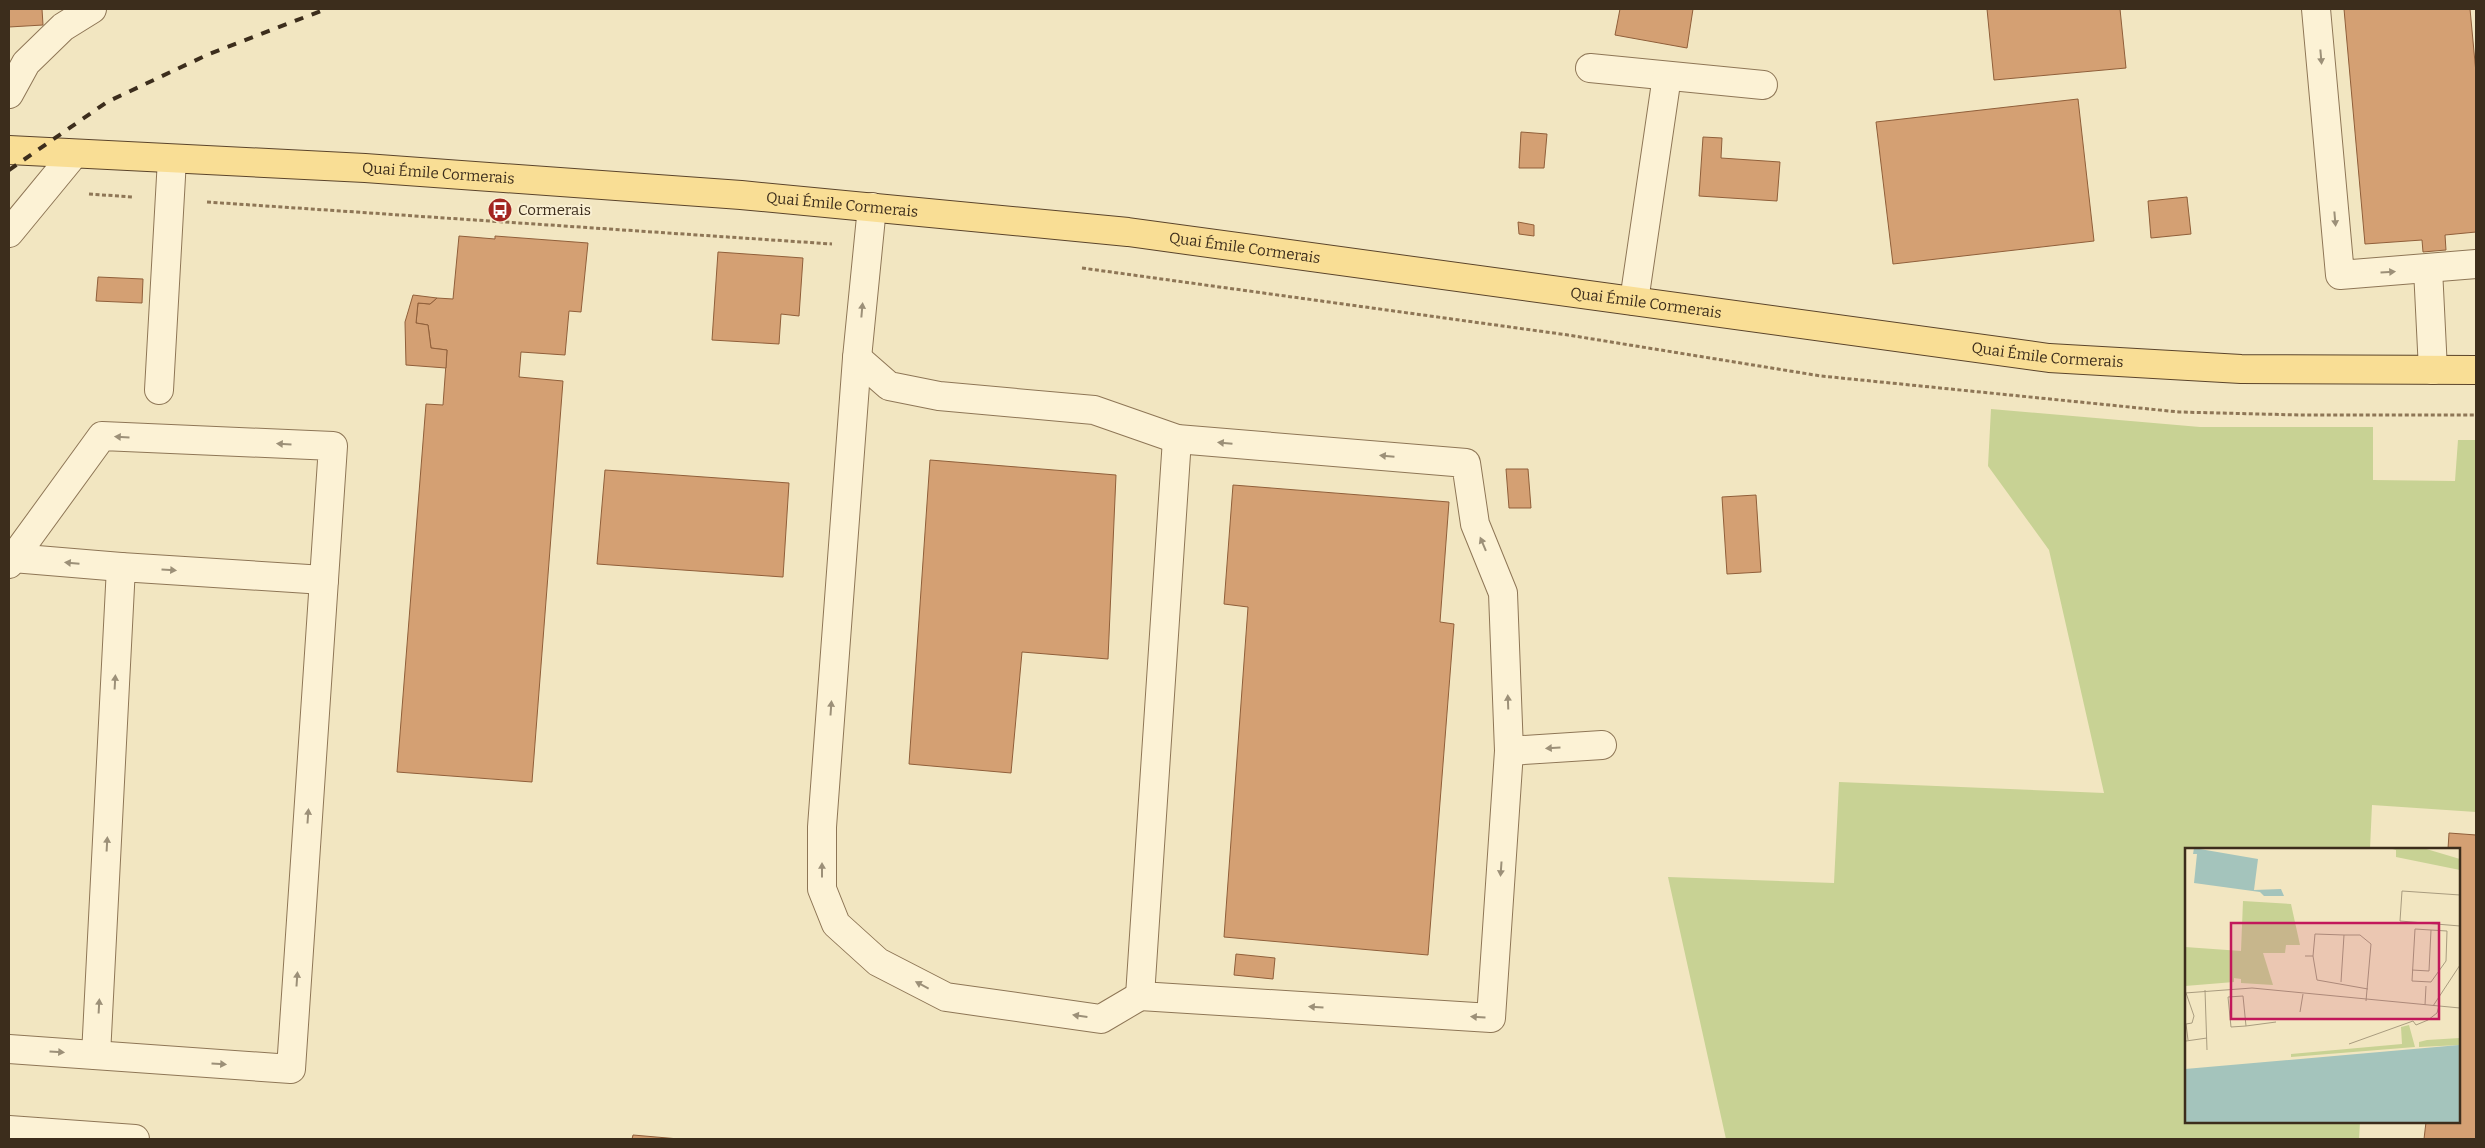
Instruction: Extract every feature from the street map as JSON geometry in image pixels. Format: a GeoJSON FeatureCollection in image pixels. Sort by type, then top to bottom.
{"type":"FeatureCollection","features":[{"type":"Feature","properties":{"kind":"main road","name":"Quai Émile Cormerais"},"geometry":{"type":"LineString","coordinates":[[9,150],[365,168],[741,195],[1128,232],[2049,358],[2241,369],[2476,370]]}},
{"type":"Feature","properties":{"kind":"lane"},"geometry":{"type":"LineString","coordinates":[[9,94],[26,63],[63,28],[92,9]]}},
{"type":"Feature","properties":{"kind":"lane"},"geometry":{"type":"LineString","coordinates":[[2316,9],[2340,275],[2476,264]]}},
{"type":"Feature","properties":{"kind":"lane"},"geometry":{"type":"LineString","coordinates":[[1590,68],[1763,85]]}},
{"type":"Feature","properties":{"kind":"lane"},"geometry":{"type":"LineString","coordinates":[[1634,301],[1667,76]]}},
{"type":"Feature","properties":{"kind":"lane"},"geometry":{"type":"LineString","coordinates":[[9,233],[41,191],[74,154]]}},
{"type":"Feature","properties":{"kind":"lane"},"geometry":{"type":"LineString","coordinates":[[159,390],[172,159]]}},
{"type":"Feature","properties":{"kind":"lane"},"geometry":{"type":"LineString","coordinates":[[857,358],[889,386],[939,396],[1094,410],[1177,439],[1466,463],[1474,524],[1503,594],[1509,750],[1492,1018],[1140,996],[1101,1018],[946,997],[878,962],[836,924],[822,888],[822,827],[857,358],[872,207]]}},
{"type":"Feature","properties":{"kind":"lane"},"geometry":{"type":"LineString","coordinates":[[2428,269],[2433,370]]}},
{"type":"Feature","properties":{"kind":"lane"},"geometry":{"type":"LineString","coordinates":[[9,1049],[291,1069],[333,446],[102,436],[11,561]]}},
{"type":"Feature","properties":{"kind":"lane"},"geometry":{"type":"LineString","coordinates":[[1140,996],[1177,439]]}},
{"type":"Feature","properties":{"kind":"lane"},"geometry":{"type":"LineString","coordinates":[[11,561],[324,580]]}},
{"type":"Feature","properties":{"kind":"lane"},"geometry":{"type":"LineString","coordinates":[[96,1055],[121,567]]}},
{"type":"Feature","properties":{"kind":"lane"},"geometry":{"type":"LineString","coordinates":[[1509,750],[1602,745]]}},
{"type":"Feature","properties":{"kind":"lane"},"geometry":{"type":"LineString","coordinates":[[9,1130],[135,1139]]}},
{"type":"Feature","properties":{"kind":"path"},"geometry":{"type":"LineString","coordinates":[[41,191],[867,246]]}},
{"type":"Feature","properties":{"kind":"path"},"geometry":{"type":"LineString","coordinates":[[1078,267],[1568,335],[1821,376],[2179,412],[2300,415],[2476,415]]}},
{"type":"Feature","properties":{"kind":"green space"},"geometry":{"type":"Polygon","coordinates":[[[1991,409],[2200,427],[2373,427],[2373,480],[2455,481],[2458,440],[2476,440],[2476,812],[2372,805],[2370,848],[2185,848],[2185,1123],[2360,1123],[2359,1139],[1726,1139],[1668,877],[1834,883],[1839,782],[2104,793],[2049,550],[1988,466],[1991,409]]]}},
{"type":"Feature","properties":{"kind":"building"},"geometry":{"type":"Polygon","coordinates":[[[9,9],[42,9],[43,25],[9,27],[9,9]]]}},
{"type":"Feature","properties":{"kind":"building"},"geometry":{"type":"Polygon","coordinates":[[[1620,9],[1693,9],[1687,48],[1615,35],[1620,9]]]}},
{"type":"Feature","properties":{"kind":"building"},"geometry":{"type":"Polygon","coordinates":[[[1987,9],[2120,9],[2126,68],[1994,80],[1987,9]]]}},
{"type":"Feature","properties":{"kind":"building"},"geometry":{"type":"Polygon","coordinates":[[[2344,9],[2470,9],[2476,73],[2476,232],[2445,235],[2446,250],[2423,252],[2422,240],[2365,244],[2344,9]]]}},
{"type":"Feature","properties":{"kind":"building"},"geometry":{"type":"Polygon","coordinates":[[[2078,99],[2094,241],[1893,264],[1876,122],[2078,99]]]}},
{"type":"Feature","properties":{"kind":"building"},"geometry":{"type":"Polygon","coordinates":[[[1521,132],[1547,134],[1544,168],[1519,168],[1521,132]]]}},
{"type":"Feature","properties":{"kind":"building"},"geometry":{"type":"Polygon","coordinates":[[[1703,137],[1722,138],[1721,158],[1780,162],[1777,201],[1699,196],[1703,137]]]}},
{"type":"Feature","properties":{"kind":"building"},"geometry":{"type":"Polygon","coordinates":[[[2187,197],[2191,234],[2151,238],[2148,201],[2187,197]]]}},
{"type":"Feature","properties":{"kind":"building"},"geometry":{"type":"Polygon","coordinates":[[[1518,222],[1534,225],[1534,236],[1519,234],[1518,222]]]}},
{"type":"Feature","properties":{"kind":"building"},"geometry":{"type":"Polygon","coordinates":[[[459,236],[495,239],[495,236],[588,243],[581,312],[569,311],[565,355],[521,352],[519,377],[563,381],[532,782],[397,772],[426,404],[443,405],[447,350],[431,348],[428,325],[416,323],[418,303],[430,304],[437,298],[453,299],[459,236]]]}},
{"type":"Feature","properties":{"kind":"building"},"geometry":{"type":"Polygon","coordinates":[[[718,252],[803,258],[799,316],[781,314],[779,344],[712,340],[718,252]]]}},
{"type":"Feature","properties":{"kind":"building"},"geometry":{"type":"Polygon","coordinates":[[[98,277],[143,279],[142,303],[96,301],[98,277]]]}},
{"type":"Feature","properties":{"kind":"building"},"geometry":{"type":"Polygon","coordinates":[[[413,295],[437,298],[430,304],[418,303],[416,323],[428,325],[431,348],[447,350],[446,368],[406,365],[405,322],[413,295]]]}},
{"type":"Feature","properties":{"kind":"building"},"geometry":{"type":"Polygon","coordinates":[[[930,460],[1116,475],[1108,659],[1022,652],[1011,773],[909,764],[930,460]]]}},
{"type":"Feature","properties":{"kind":"building"},"geometry":{"type":"Polygon","coordinates":[[[1506,469],[1528,469],[1531,508],[1509,508],[1506,469]]]}},
{"type":"Feature","properties":{"kind":"building"},"geometry":{"type":"Polygon","coordinates":[[[605,470],[789,483],[783,577],[597,564],[605,470]]]}},
{"type":"Feature","properties":{"kind":"building"},"geometry":{"type":"Polygon","coordinates":[[[1233,485],[1449,502],[1440,622],[1454,624],[1428,955],[1224,937],[1248,607],[1224,604],[1233,485]]]}},
{"type":"Feature","properties":{"kind":"building"},"geometry":{"type":"Polygon","coordinates":[[[1756,495],[1761,572],[1727,574],[1722,497],[1756,495]]]}},
{"type":"Feature","properties":{"kind":"building"},"geometry":{"type":"Polygon","coordinates":[[[2449,833],[2476,835],[2476,1139],[2424,1139],[2426,1123],[2460,1123],[2460,848],[2448,848],[2449,833]]]}},
{"type":"Feature","properties":{"kind":"building"},"geometry":{"type":"Polygon","coordinates":[[[1236,954],[1275,958],[1273,979],[1234,975],[1236,954]]]}},
{"type":"Feature","properties":{"kind":"building"},"geometry":{"type":"Polygon","coordinates":[[[633,1135],[679,1139],[632,1139],[633,1135]]]}},
{"type":"Feature","properties":{"kind":"railway"},"geometry":{"type":"LineString","coordinates":[[9,170],[107,102],[209,54],[326,9]]}},
{"type":"Feature","properties":{"kind":"place","name":"Cormerais"},"geometry":{"type":"Point","coordinates":[500,210]}}]}
